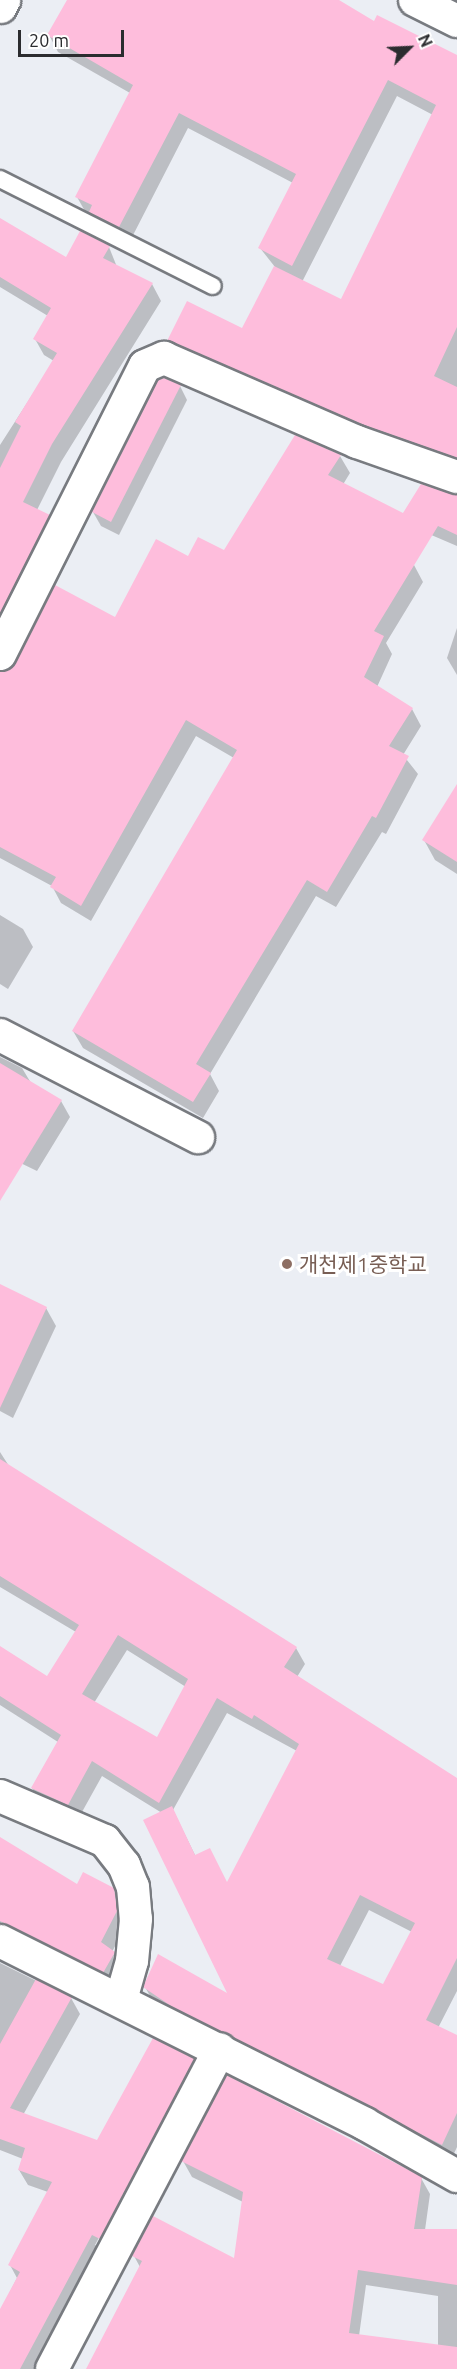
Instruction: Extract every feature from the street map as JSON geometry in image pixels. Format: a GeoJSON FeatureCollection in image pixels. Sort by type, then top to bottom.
{"type":"FeatureCollection","features":[{"type":"Feature","properties":{"kind":"main road"},"geometry":{"type":"LineString","coordinates":[[0,6],[3,0]]}},
{"type":"Feature","properties":{"kind":"street"},"geometry":{"type":"LineString","coordinates":[[415,0],[457,21]]}},
{"type":"Feature","properties":{"kind":"street"},"geometry":{"type":"LineString","coordinates":[[0,654],[145,366],[164,358],[357,442],[457,477]]}},
{"type":"Feature","properties":{"kind":"street"},"geometry":{"type":"LineString","coordinates":[[0,1035],[198,1137]]}},
{"type":"Feature","properties":{"kind":"street"},"geometry":{"type":"LineString","coordinates":[[0,1796],[105,1841],[124,1865],[133,1887],[136,1919],[132,1961],[121,2000]]}},
{"type":"Feature","properties":{"kind":"street"},"geometry":{"type":"LineString","coordinates":[[0,1941],[220,2049],[418,2152],[457,2176]]}},
{"type":"Feature","properties":{"kind":"street"},"geometry":{"type":"LineString","coordinates":[[52,2369],[220,2049]]}},
{"type":"Feature","properties":{"kind":"lane"},"geometry":{"type":"LineString","coordinates":[[0,179],[213,286]]}},
{"type":"Feature","properties":{"kind":"building"},"geometry":{"type":"Polygon","coordinates":[[[67,0],[339,0],[374,21],[377,15],[457,55],[457,327],[434,376],[457,387],[457,458],[364,425],[167,341],[187,301],[242,328],[274,266],[341,299],[436,105],[388,80],[292,266],[258,248],[296,174],[179,113],[119,227],[89,212],[92,205],[75,197],[133,85],[47,35],[67,0]]]}},
{"type":"Feature","properties":{"kind":"building"},"geometry":{"type":"Polygon","coordinates":[[[0,218],[66,257],[80,231],[110,246],[103,258],[153,283],[52,444],[23,502],[50,515],[0,614],[0,468],[21,426],[15,422],[57,353],[33,339],[51,308],[0,277],[0,218]]]}},
{"type":"Feature","properties":{"kind":"building"},"geometry":{"type":"Polygon","coordinates":[[[164,378],[181,385],[111,522],[92,512],[158,380],[164,378]]]}},
{"type":"Feature","properties":{"kind":"building"},"geometry":{"type":"Polygon","coordinates":[[[295,435],[341,455],[328,475],[403,513],[421,484],[457,495],[457,535],[438,526],[374,631],[384,636],[364,677],[413,708],[389,746],[409,756],[376,818],[372,816],[327,892],[307,880],[196,1064],[211,1073],[193,1102],[72,1031],[237,750],[186,720],[81,906],[50,887],[56,877],[0,847],[0,672],[16,662],[55,585],[115,617],[156,539],[188,556],[198,537],[224,550],[295,435]]]}},
{"type":"Feature","properties":{"kind":"building"},"geometry":{"type":"Polygon","coordinates":[[[457,784],[457,862],[422,840],[457,784]]]}},
{"type":"Feature","properties":{"kind":"building"},"geometry":{"type":"Polygon","coordinates":[[[0,1063],[62,1100],[0,1201],[0,1063]]]}},
{"type":"Feature","properties":{"kind":"building"},"geometry":{"type":"Polygon","coordinates":[[[0,1284],[47,1307],[0,1408],[0,1284]]]}},
{"type":"Feature","properties":{"kind":"building"},"geometry":{"type":"Polygon","coordinates":[[[0,1459],[297,1647],[284,1667],[457,1778],[457,1958],[426,2020],[457,2035],[457,2113],[442,2145],[171,2006],[143,1987],[158,1954],[227,1993],[143,1820],[172,1806],[195,1855],[210,1848],[227,1882],[299,1744],[254,1715],[252,1719],[217,1698],[159,1803],[92,1761],[68,1805],[31,1788],[61,1735],[0,1696],[0,1646],[47,1676],[79,1625],[0,1576],[0,1459]],[[118,1635],[82,1694],[157,1737],[188,1679],[118,1635]],[[360,1895],[327,1959],[383,1984],[415,1923],[360,1895]]]}},
{"type":"Feature","properties":{"kind":"building"},"geometry":{"type":"Polygon","coordinates":[[[0,1837],[77,1884],[83,1872],[114,1888],[117,1911],[101,1942],[115,1952],[103,1973],[0,1921],[0,1837]]]}},
{"type":"Feature","properties":{"kind":"building"},"geometry":{"type":"Polygon","coordinates":[[[36,1979],[72,1997],[10,2108],[97,2140],[153,2038],[195,2059],[100,2239],[92,2235],[20,2369],[0,2369],[0,2309],[20,2272],[8,2265],[52,2182],[18,2170],[25,2148],[0,2139],[0,2044],[36,1979]]]}},
{"type":"Feature","properties":{"kind":"building"},"geometry":{"type":"Polygon","coordinates":[[[227,2075],[422,2177],[414,2229],[457,2229],[457,2285],[358,2270],[349,2333],[457,2347],[457,2369],[86,2369],[142,2261],[132,2256],[153,2216],[234,2258],[243,2192],[181,2161],[227,2075]]]}},
{"type":"Feature","properties":{"kind":"place","name":"개천제1중학교"},"geometry":{"type":"Point","coordinates":[287,1264]}}]}
